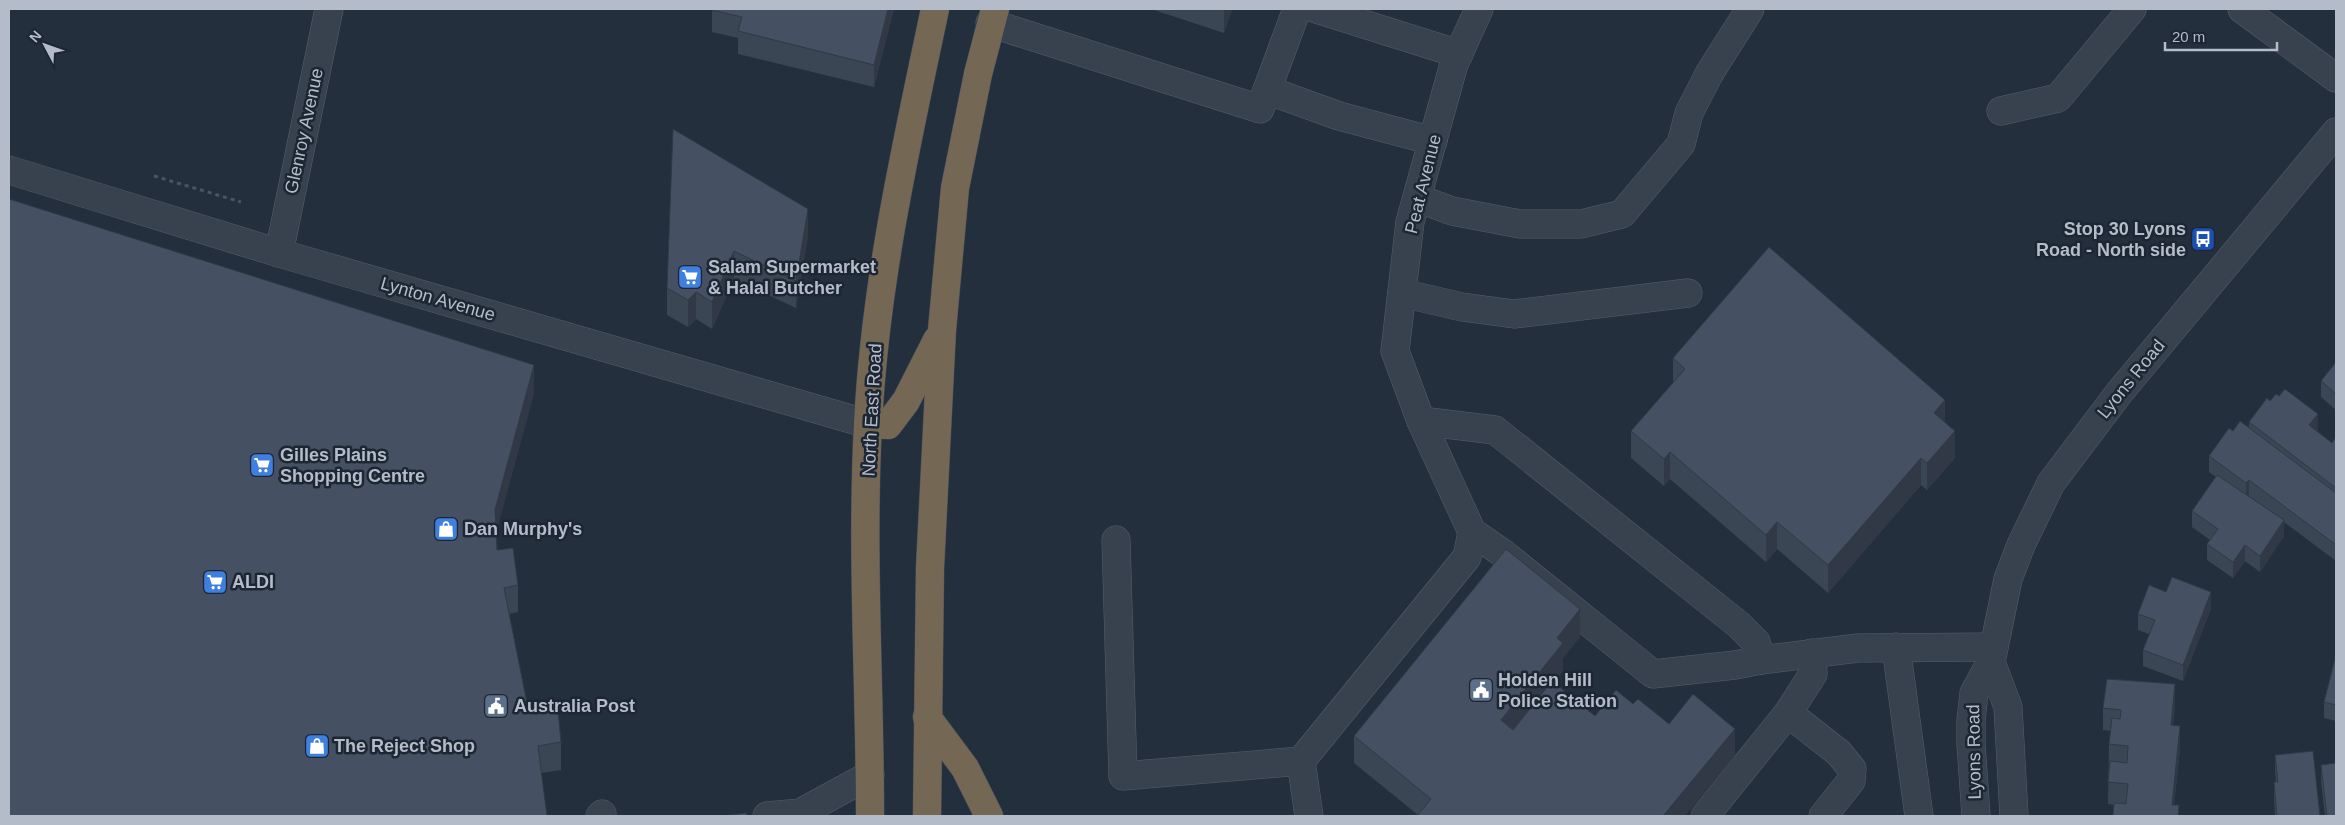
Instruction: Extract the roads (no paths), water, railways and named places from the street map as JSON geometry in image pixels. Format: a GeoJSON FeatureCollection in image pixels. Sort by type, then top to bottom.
{"type":"FeatureCollection","features":[{"type":"Feature","properties":{"kind":"highway","name":"North East Road"},"geometry":{"type":"LineString","coordinates":[[870,816],[866,535],[868,424],[879,302],[893,210],[935,9]]}},
{"type":"Feature","properties":{"kind":"highway"},"geometry":{"type":"LineString","coordinates":[[927,816],[930,568],[942,330],[955,188],[992,16]]}},
{"type":"Feature","properties":{"kind":"highway"},"geometry":{"type":"LineString","coordinates":[[868,424],[888,425],[906,401],[942,330]]}},
{"type":"Feature","properties":{"kind":"highway"},"geometry":{"type":"LineString","coordinates":[[927,717],[965,768],[988,816]]}},
{"type":"Feature","properties":{"kind":"street","name":"Glenroy Avenue"},"geometry":{"type":"LineString","coordinates":[[279,253],[329,9]]}},
{"type":"Feature","properties":{"kind":"street"},"geometry":{"type":"LineString","coordinates":[[992,16],[1260,109],[1297,9]]}},
{"type":"Feature","properties":{"kind":"street"},"geometry":{"type":"LineString","coordinates":[[1316,9],[1459,54]]}},
{"type":"Feature","properties":{"kind":"street","name":"Peat Avenue"},"geometry":{"type":"LineString","coordinates":[[1472,532],[1421,421],[1395,351],[1410,222],[1459,54],[1479,9]]}},
{"type":"Feature","properties":{"kind":"street"},"geometry":{"type":"LineString","coordinates":[[1417,198],[1452,211],[1520,224],[1581,224],[1622,214],[1681,144],[1689,113],[1709,74],[1750,9]]}},
{"type":"Feature","properties":{"kind":"street"},"geometry":{"type":"LineString","coordinates":[[2001,111],[2058,98],[2132,9]]}},
{"type":"Feature","properties":{"kind":"street"},"geometry":{"type":"LineString","coordinates":[[2242,9],[2336,78]]}},
{"type":"Feature","properties":{"kind":"street"},"geometry":{"type":"LineString","coordinates":[[1267,90],[1339,116],[1433,141]]}},
{"type":"Feature","properties":{"kind":"street","name":"Lyons Road"},"geometry":{"type":"LineString","coordinates":[[1976,816],[1970,720],[1974,693],[1993,654],[2008,579],[2021,546],[2051,483],[2119,393],[2336,132]]}},
{"type":"Feature","properties":{"kind":"street","name":"Lynton Avenue"},"geometry":{"type":"LineString","coordinates":[[9,170],[279,253],[868,424]]}},
{"type":"Feature","properties":{"kind":"street"},"geometry":{"type":"LineString","coordinates":[[1402,293],[1462,307],[1514,314],[1688,293]]}},
{"type":"Feature","properties":{"kind":"street"},"geometry":{"type":"LineString","coordinates":[[1421,421],[1495,430],[1739,625],[1756,642],[1761,660]]}},
{"type":"Feature","properties":{"kind":"street"},"geometry":{"type":"LineString","coordinates":[[1116,540],[1123,776],[1301,761],[1467,557],[1472,532],[1504,554],[1653,674],[1858,648],[1896,647],[1993,654]]}},
{"type":"Feature","properties":{"kind":"street"},"geometry":{"type":"LineString","coordinates":[[1896,647],[1919,816]]}},
{"type":"Feature","properties":{"kind":"street"},"geometry":{"type":"LineString","coordinates":[[1705,816],[1788,713],[1813,674],[1812,653]]}},
{"type":"Feature","properties":{"kind":"street","name":"Lyons Road"},"geometry":{"type":"LineString","coordinates":[[1993,654],[2008,707],[2014,816]]}},
{"type":"Feature","properties":{"kind":"street"},"geometry":{"type":"LineString","coordinates":[[1788,713],[1839,753],[1852,769],[1851,781],[1823,816]]}},
{"type":"Feature","properties":{"kind":"street"},"geometry":{"type":"LineString","coordinates":[[1301,761],[1309,816]]}},
{"type":"Feature","properties":{"kind":"street"},"geometry":{"type":"LineString","coordinates":[[767,816],[803,815],[870,775]]}},
{"type":"Feature","properties":{"kind":"place","name":"Stop 30 Lyons Road - North side"},"geometry":{"type":"Point","coordinates":[2203,239]}},
{"type":"Feature","properties":{"kind":"place","name":"Salam Supermarket & Halal Butcher"},"geometry":{"type":"Point","coordinates":[690,277]}},
{"type":"Feature","properties":{"kind":"place","name":"Gilles Plains Shopping Centre"},"geometry":{"type":"Point","coordinates":[262,465]}},
{"type":"Feature","properties":{"kind":"place","name":"Dan Murphy's"},"geometry":{"type":"Point","coordinates":[446,529]}},
{"type":"Feature","properties":{"kind":"place","name":"ALDI"},"geometry":{"type":"Point","coordinates":[215,582]}},
{"type":"Feature","properties":{"kind":"place","name":"Holden Hill Police Station"},"geometry":{"type":"Point","coordinates":[1481,690]}},
{"type":"Feature","properties":{"kind":"place","name":"Australia Post"},"geometry":{"type":"Point","coordinates":[496,706]}},
{"type":"Feature","properties":{"kind":"place","name":"The Reject Shop"},"geometry":{"type":"Point","coordinates":[317,746]}}]}
